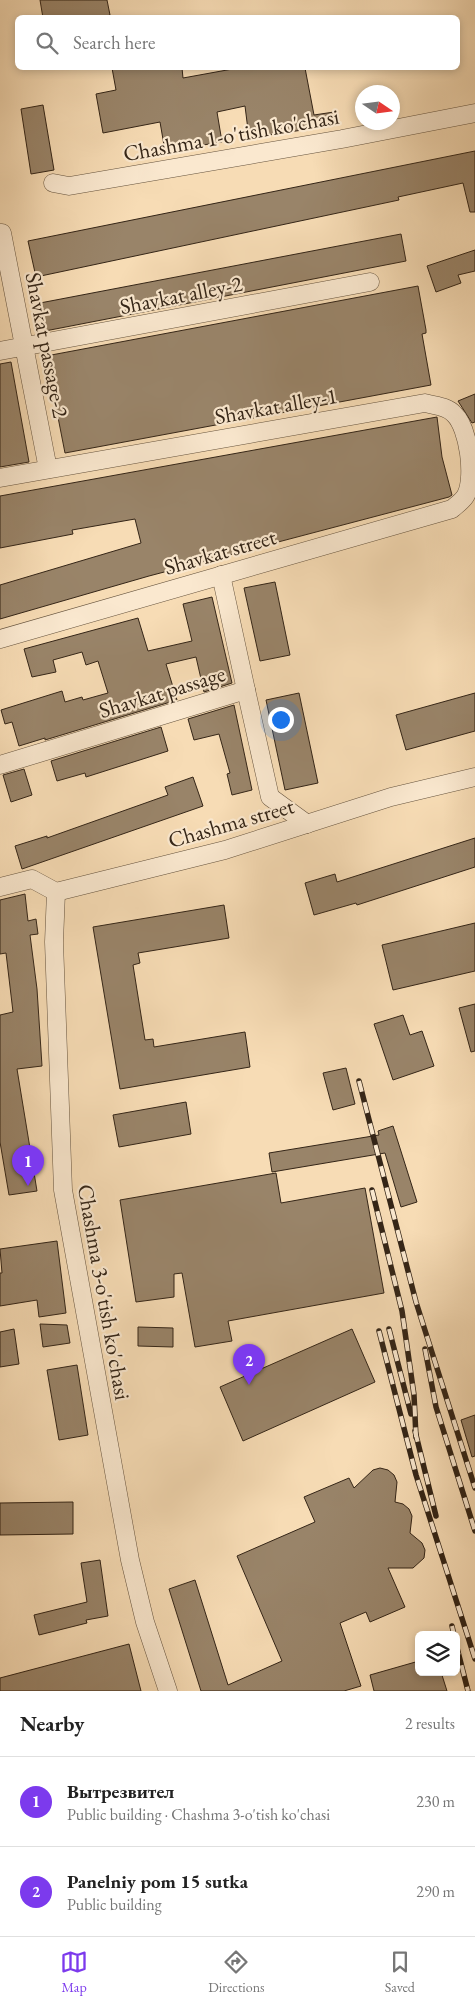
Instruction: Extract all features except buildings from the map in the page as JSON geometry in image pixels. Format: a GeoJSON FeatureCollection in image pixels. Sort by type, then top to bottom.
{"type":"FeatureCollection","features":[{"type":"Feature","properties":{"kind":"street","name":"Chashma 1-o'tish ko'chasi"},"geometry":{"type":"LineString","coordinates":[[53,183],[69,186],[333,141],[475,114]]}},
{"type":"Feature","properties":{"kind":"street","name":"Shavkat passage-2"},"geometry":{"type":"LineString","coordinates":[[0,233],[2,233],[48,469]]}},
{"type":"Feature","properties":{"kind":"street","name":"Shavkat alley-2"},"geometry":{"type":"LineString","coordinates":[[0,352],[370,282]]}},
{"type":"Feature","properties":{"kind":"street","name":"Shavkat alley-1"},"geometry":{"type":"LineString","coordinates":[[0,478],[414,404],[425,404],[446,408],[454,413],[470,431],[470,483],[466,496],[452,509]]}},
{"type":"Feature","properties":{"kind":"street","name":"Shavkat street"},"geometry":{"type":"LineString","coordinates":[[0,639],[452,509]]}},
{"type":"Feature","properties":{"kind":"street"},"geometry":{"type":"LineString","coordinates":[[221,575],[246,690]]}},
{"type":"Feature","properties":{"kind":"street","name":"Shavkat passage"},"geometry":{"type":"LineString","coordinates":[[0,765],[246,690],[270,797],[307,824]]}},
{"type":"Feature","properties":{"kind":"street","name":"Chashma street"},"geometry":{"type":"LineString","coordinates":[[56,892],[225,850],[391,797],[475,777]]}},
{"type":"Feature","properties":{"kind":"street"},"geometry":{"type":"LineString","coordinates":[[0,887],[32,879],[56,892]]}},
{"type":"Feature","properties":{"kind":"street","name":"Chashma 3-o'tish ko'chasi"},"geometry":{"type":"LineString","coordinates":[[56,892],[54,942],[63,1190],[130,1560],[145,1622],[168,1691]]}},
{"type":"Feature","properties":{"kind":"railway"},"geometry":{"type":"LineString","coordinates":[[359,1081],[416,1302],[475,1488]]}},
{"type":"Feature","properties":{"kind":"railway"},"geometry":{"type":"LineString","coordinates":[[372,1190],[402,1311],[414,1395],[416,1437]]}},
{"type":"Feature","properties":{"kind":"railway"},"geometry":{"type":"LineString","coordinates":[[389,1329],[411,1414]]}},
{"type":"Feature","properties":{"kind":"railway"},"geometry":{"type":"LineString","coordinates":[[379,1331],[416,1475],[475,1659]]}},
{"type":"Feature","properties":{"kind":"railway"},"geometry":{"type":"LineString","coordinates":[[425,1349],[436,1407],[475,1531]]}},
{"type":"Feature","properties":{"kind":"railway"},"geometry":{"type":"LineString","coordinates":[[415,1431],[436,1516]]}},
{"type":"Feature","properties":{"kind":"railway"},"geometry":{"type":"LineString","coordinates":[[452,1626],[453,1631]]}},
{"type":"Feature","properties":{"kind":"railway"},"geometry":{"type":"LineString","coordinates":[[460,1660],[468,1691]]}},
{"type":"Feature","properties":{"kind":"place","name":"Вытрезвител"},"geometry":{"type":"Point","coordinates":[28,1186]}},
{"type":"Feature","properties":{"kind":"place","name":"Panelniy pom 15 sutka"},"geometry":{"type":"Point","coordinates":[249,1385]}}]}
